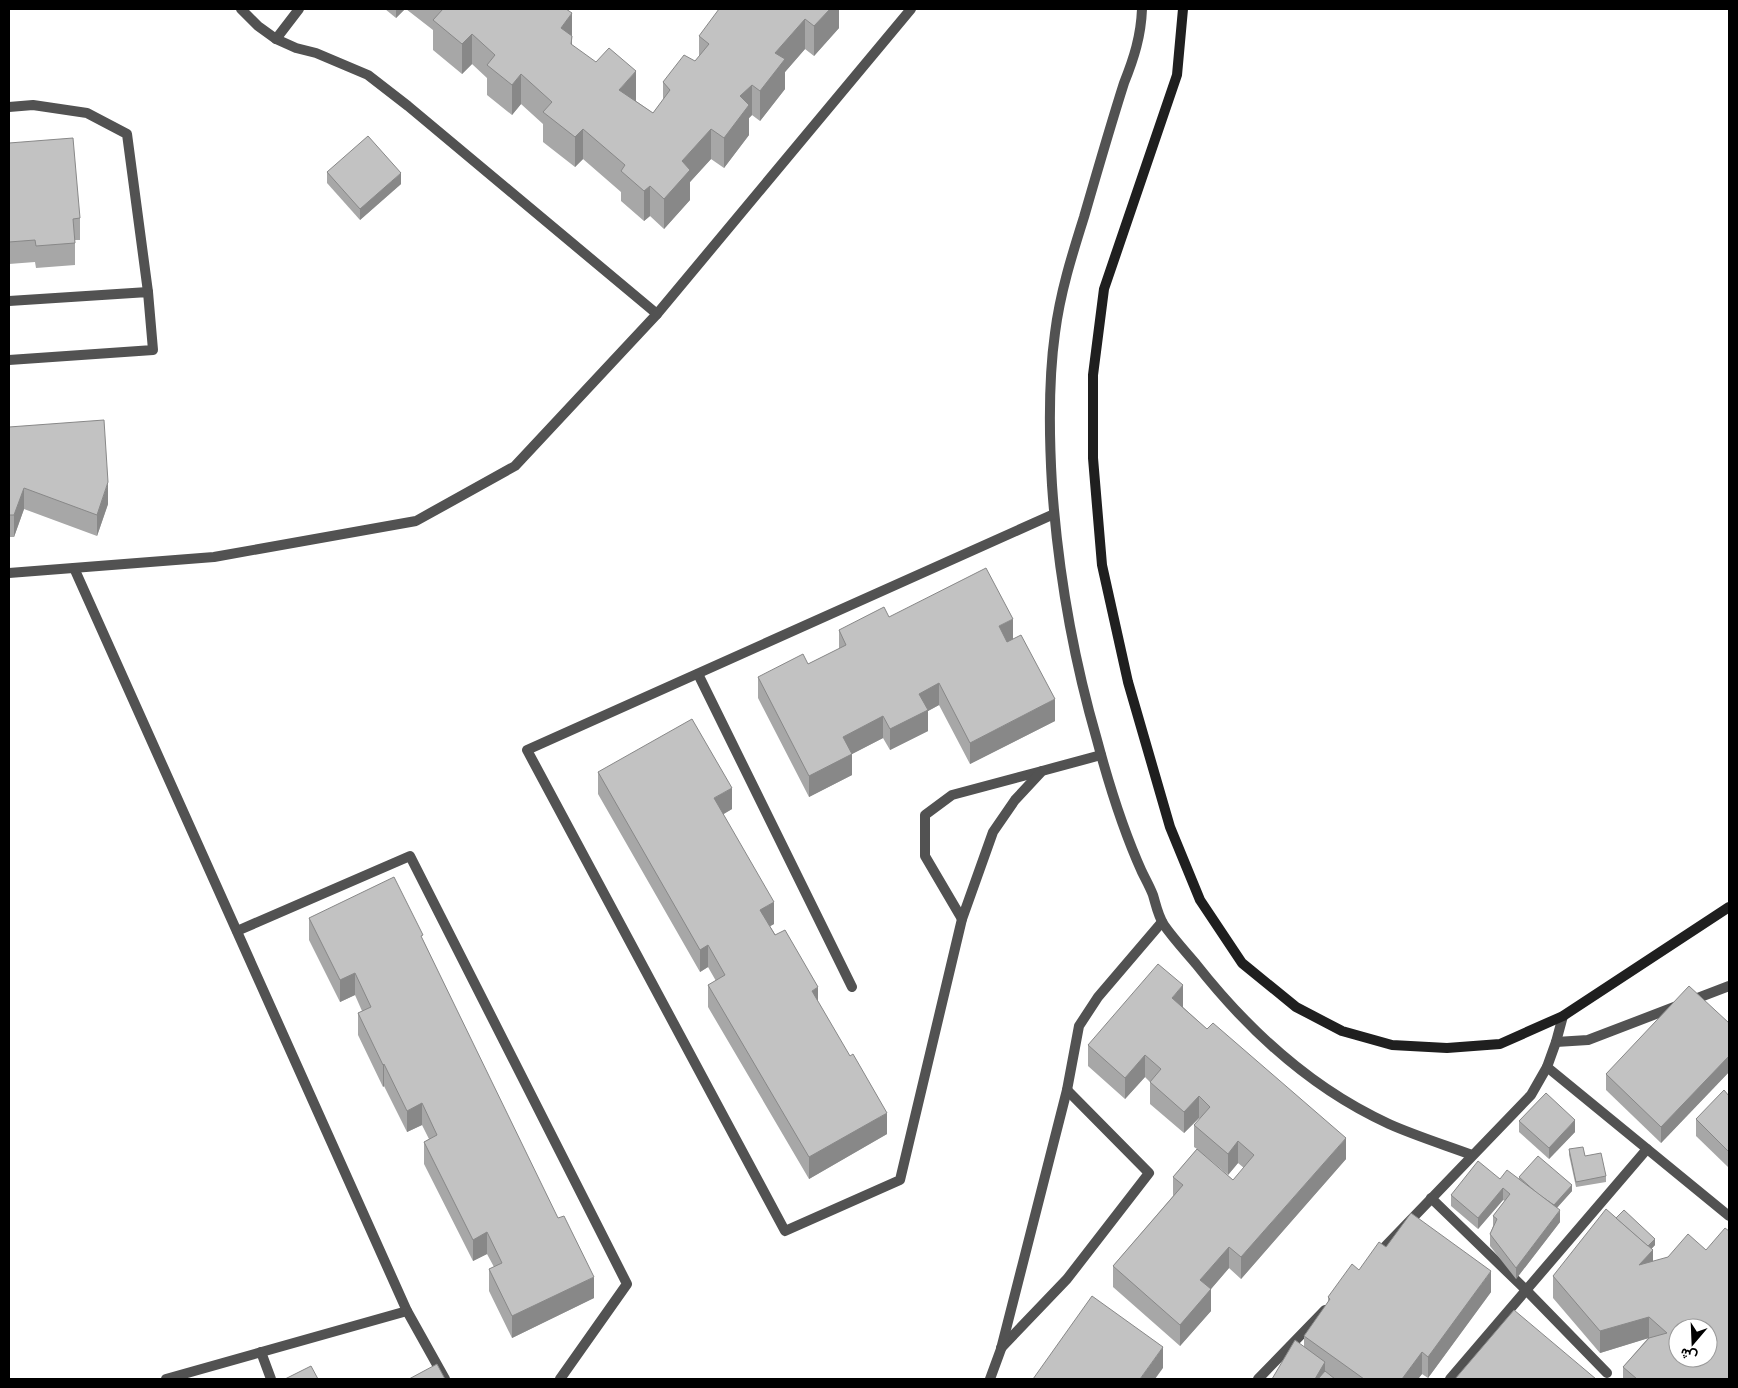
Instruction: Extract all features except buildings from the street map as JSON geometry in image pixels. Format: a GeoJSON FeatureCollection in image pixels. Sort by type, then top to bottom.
{"type":"FeatureCollection","features":[{"type":"Feature","properties":{"kind":"main road"},"geometry":{"type":"LineString","coordinates":[[1183,9],[1177,75],[1104,289],[1093,375],[1093,458],[1102,565],[1128,682],[1170,827],[1200,900],[1242,963],[1296,1007],[1342,1031],[1392,1045],[1447,1048],[1500,1044],[1562,1016],[1729,906]]}},
{"type":"Feature","properties":{"kind":"street"},"geometry":{"type":"LineString","coordinates":[[241,9],[258,26],[276,39],[296,48],[316,53],[368,76],[408,106],[657,314]]}},
{"type":"Feature","properties":{"kind":"street"},"geometry":{"type":"LineString","coordinates":[[276,39],[299,9]]}},
{"type":"Feature","properties":{"kind":"street"},"geometry":{"type":"LineString","coordinates":[[9,573],[214,557],[416,521],[515,466],[657,314],[911,9]]}},
{"type":"Feature","properties":{"kind":"street"},"geometry":{"type":"LineString","coordinates":[[1142,9],[1142,28],[1135,57],[1124,83],[1063,287],[1054,335],[1050,383],[1049,421],[1054,514],[1069,624],[1085,700],[1106,774],[1131,847],[1162,922],[1209,981],[1244,1020],[1277,1051],[1350,1104],[1390,1124],[1472,1155]]}},
{"type":"Feature","properties":{"kind":"street"},"geometry":{"type":"LineString","coordinates":[[9,107],[33,105],[87,113],[127,134],[148,292],[153,350],[9,360]]}},
{"type":"Feature","properties":{"kind":"street"},"geometry":{"type":"LineString","coordinates":[[9,301],[148,292]]}},
{"type":"Feature","properties":{"kind":"street"},"geometry":{"type":"LineString","coordinates":[[1042,771],[1015,800],[993,832],[962,920],[900,1180],[785,1231],[527,750],[1054,514]]}},
{"type":"Feature","properties":{"kind":"street"},"geometry":{"type":"LineString","coordinates":[[74,568],[406,1311],[445,1379]]}},
{"type":"Feature","properties":{"kind":"street"},"geometry":{"type":"LineString","coordinates":[[698,674],[852,988]]}},
{"type":"Feature","properties":{"kind":"street"},"geometry":{"type":"LineString","coordinates":[[962,920],[925,856],[925,815],[952,795],[1101,755]]}},
{"type":"Feature","properties":{"kind":"street"},"geometry":{"type":"LineString","coordinates":[[236,931],[410,856],[626,1284],[560,1379]]}},
{"type":"Feature","properties":{"kind":"street"},"geometry":{"type":"LineString","coordinates":[[990,1379],[1000,1349],[1068,1090],[1079,1026],[1098,998],[1162,922]]}},
{"type":"Feature","properties":{"kind":"street"},"geometry":{"type":"LineString","coordinates":[[1556,1042],[1588,1040],[1729,986]]}},
{"type":"Feature","properties":{"kind":"street"},"geometry":{"type":"LineString","coordinates":[[1371,1261],[1530,1095],[1547,1067],[1556,1042],[1562,1016]]}},
{"type":"Feature","properties":{"kind":"street"},"geometry":{"type":"LineString","coordinates":[[1547,1067],[1729,1216]]}},
{"type":"Feature","properties":{"kind":"street"},"geometry":{"type":"LineString","coordinates":[[1000,1349],[1067,1279],[1149,1173],[1068,1090]]}},
{"type":"Feature","properties":{"kind":"street"},"geometry":{"type":"LineString","coordinates":[[1450,1379],[1647,1149]]}},
{"type":"Feature","properties":{"kind":"street"},"geometry":{"type":"LineString","coordinates":[[1431,1198],[1526,1290],[1607,1373]]}},
{"type":"Feature","properties":{"kind":"street"},"geometry":{"type":"LineString","coordinates":[[1258,1379],[1331,1302]]}},
{"type":"Feature","properties":{"kind":"street"},"geometry":{"type":"LineString","coordinates":[[166,1379],[406,1311]]}},
{"type":"Feature","properties":{"kind":"street"},"geometry":{"type":"LineString","coordinates":[[261,1352],[271,1379]]}}]}
